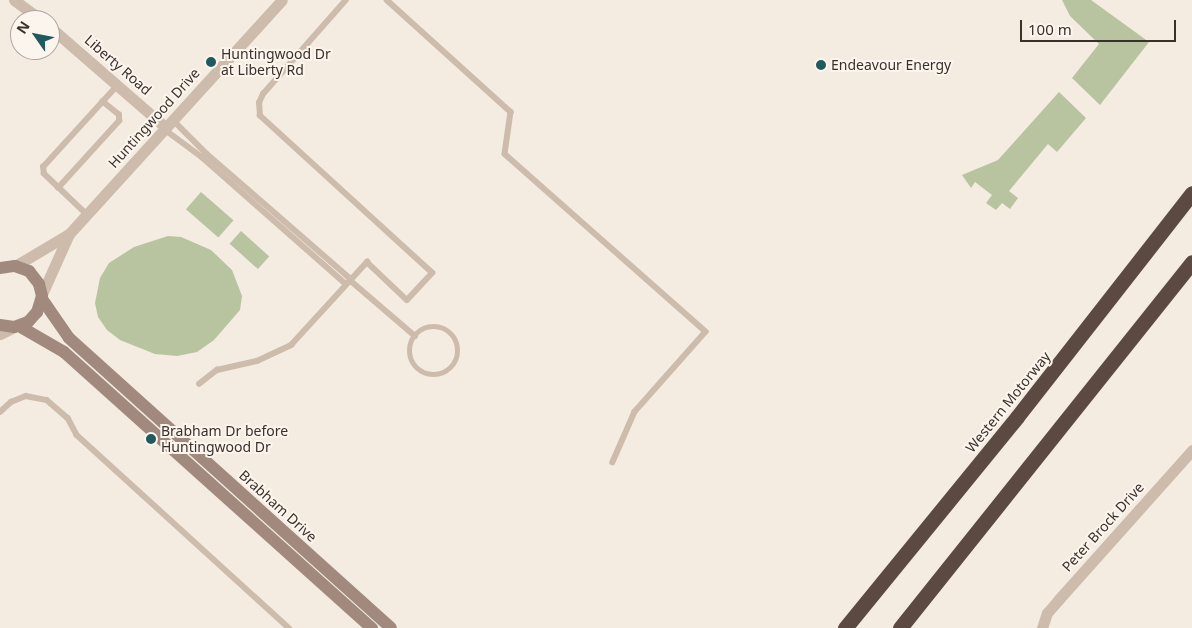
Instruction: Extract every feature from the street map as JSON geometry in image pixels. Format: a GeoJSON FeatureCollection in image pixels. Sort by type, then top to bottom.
{"type":"FeatureCollection","features":[{"type":"Feature","properties":{"kind":"highway","name":"Western Motorway"},"geometry":{"type":"LineString","coordinates":[[845,628],[1017,418],[1192,193]]}},
{"type":"Feature","properties":{"kind":"highway"},"geometry":{"type":"LineString","coordinates":[[900,628],[1192,262]]}},
{"type":"Feature","properties":{"kind":"main road","name":"Brabham Drive"},"geometry":{"type":"LineString","coordinates":[[6,265],[33,275],[42,296],[68,338],[391,628]]}},
{"type":"Feature","properties":{"kind":"main road"},"geometry":{"type":"LineString","coordinates":[[17,327],[35,316],[42,296]]}},
{"type":"Feature","properties":{"kind":"main road","name":"Brabham Drive"},"geometry":{"type":"LineString","coordinates":[[0,325],[17,327],[47,340],[71,358],[372,628]]}},
{"type":"Feature","properties":{"kind":"street"},"geometry":{"type":"LineString","coordinates":[[14,0],[28,10]]}},
{"type":"Feature","properties":{"kind":"street","name":"Huntingwood Drive"},"geometry":{"type":"LineString","coordinates":[[42,296],[69,234],[282,0]]}},
{"type":"Feature","properties":{"kind":"street","name":"Liberty Road"},"geometry":{"type":"LineString","coordinates":[[60,36],[167,125]]}},
{"type":"Feature","properties":{"kind":"street","name":"Huntingwood Drive"},"geometry":{"type":"LineString","coordinates":[[6,265],[69,234]]}},
{"type":"Feature","properties":{"kind":"street"},"geometry":{"type":"LineString","coordinates":[[0,334],[17,327]]}},
{"type":"Feature","properties":{"kind":"street","name":"Peter Brock Drive"},"geometry":{"type":"LineString","coordinates":[[1042,628],[1053,606],[1192,450]]}},
{"type":"Feature","properties":{"kind":"lane"},"geometry":{"type":"LineString","coordinates":[[199,384],[217,370],[258,360],[292,345],[366,262],[407,300],[432,273],[263,120],[258,107],[262,94],[346,0]]}},
{"type":"Feature","properties":{"kind":"lane"},"geometry":{"type":"LineString","coordinates":[[387,0],[512,112],[505,154],[706,332],[635,412],[613,462]]}},
{"type":"Feature","properties":{"kind":"lane"},"geometry":{"type":"LineString","coordinates":[[86,214],[44,174],[43,167],[118,85]]}},
{"type":"Feature","properties":{"kind":"lane"},"geometry":{"type":"LineString","coordinates":[[58,188],[119,121],[119,115],[103,102]]}},
{"type":"Feature","properties":{"kind":"lane"},"geometry":{"type":"LineString","coordinates":[[167,125],[206,153],[349,281]]}},
{"type":"Feature","properties":{"kind":"lane"},"geometry":{"type":"LineString","coordinates":[[167,125],[182,145],[198,154],[415,336]]}},
{"type":"Feature","properties":{"kind":"lane"},"geometry":{"type":"LineString","coordinates":[[431,327],[448,332],[455,341],[458,352],[450,368],[434,375],[417,369],[410,349],[415,336],[431,327]]}},
{"type":"Feature","properties":{"kind":"lane"},"geometry":{"type":"LineString","coordinates":[[0,412],[11,402],[26,396],[48,400],[68,418],[77,435],[289,628]]}},
{"type":"Feature","properties":{"kind":"green space"},"geometry":{"type":"Polygon","coordinates":[[[1062,0],[1091,0],[1149,42],[1100,105],[1072,78],[1099,44],[1070,16],[1062,0]]]}},
{"type":"Feature","properties":{"kind":"green space"},"geometry":{"type":"Polygon","coordinates":[[[1059,92],[1086,118],[1057,152],[1048,144],[1009,191],[1018,198],[1010,209],[1002,203],[996,210],[986,203],[992,195],[975,182],[971,188],[962,175],[998,160],[1059,92]]]}},
{"type":"Feature","properties":{"kind":"green space"},"geometry":{"type":"Polygon","coordinates":[[[201,192],[233,220],[218,238],[186,209],[201,192]]]}},
{"type":"Feature","properties":{"kind":"green space"},"geometry":{"type":"Polygon","coordinates":[[[241,231],[269,256],[258,269],[230,244],[241,231]]]}},
{"type":"Feature","properties":{"kind":"green space"},"geometry":{"type":"Polygon","coordinates":[[[168,236],[181,237],[211,250],[232,270],[242,296],[240,310],[214,340],[197,352],[177,356],[155,354],[120,340],[107,330],[98,317],[95,303],[100,278],[109,263],[134,247],[168,236]]]}},
{"type":"Feature","properties":{"kind":"place","name":"Huntingwood Dr at Liberty Rd"},"geometry":{"type":"Point","coordinates":[211,62]}},
{"type":"Feature","properties":{"kind":"place","name":"Endeavour Energy"},"geometry":{"type":"Point","coordinates":[821,65]}},
{"type":"Feature","properties":{"kind":"place","name":"Brabham Dr before Huntingwood Dr"},"geometry":{"type":"Point","coordinates":[151,439]}}]}
